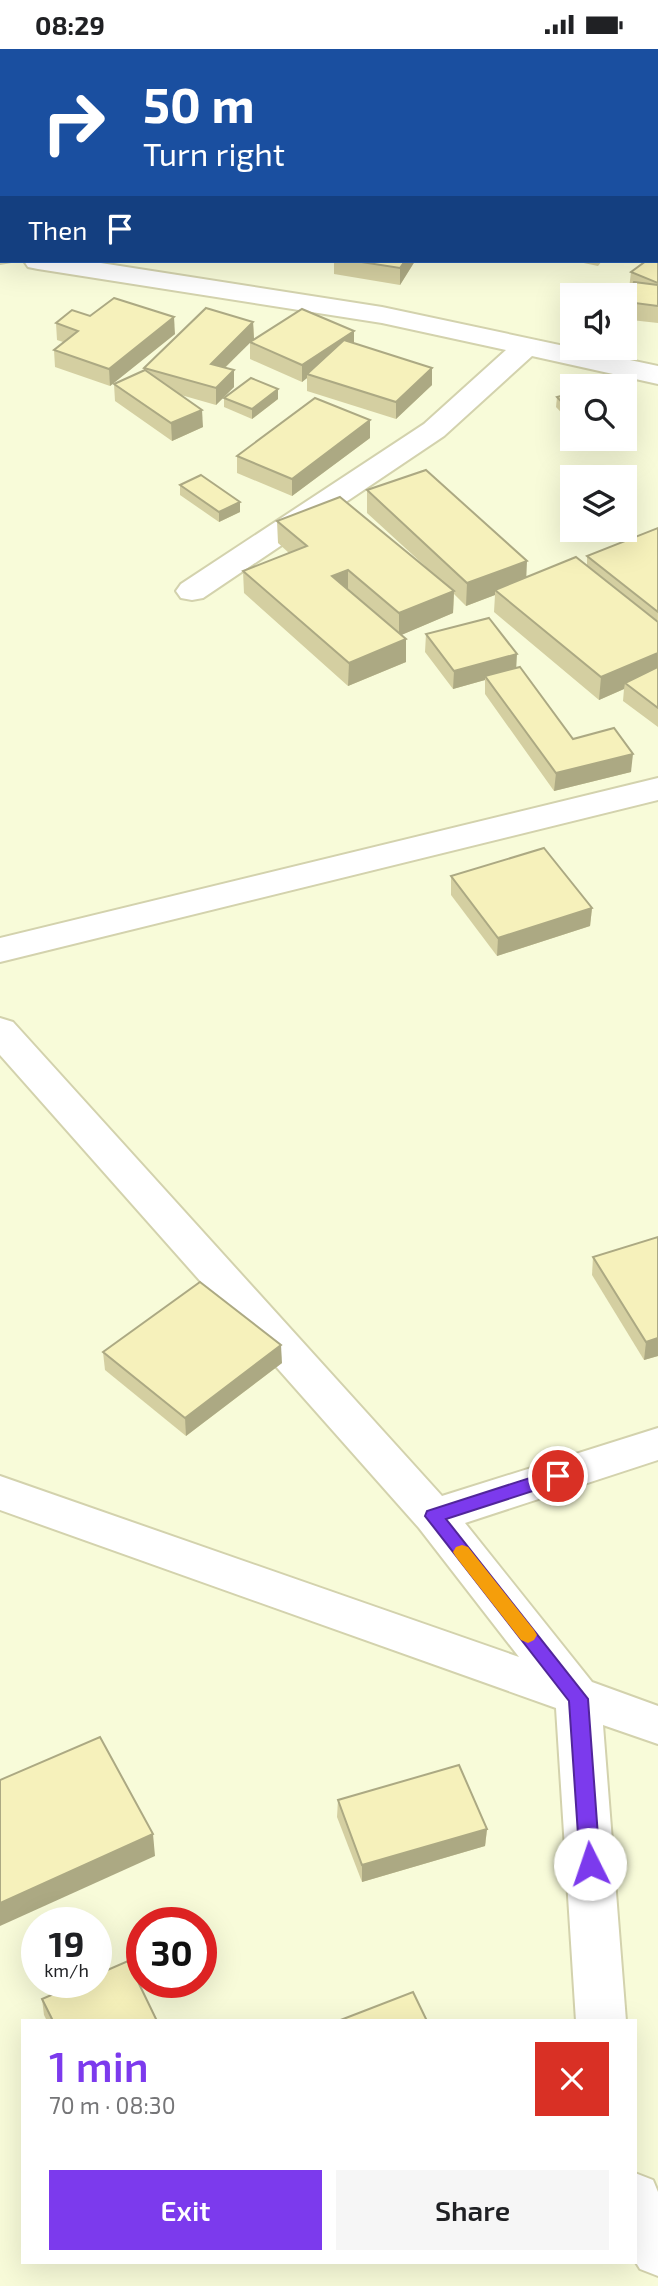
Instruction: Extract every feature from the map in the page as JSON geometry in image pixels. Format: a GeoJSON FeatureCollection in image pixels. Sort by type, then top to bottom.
{"type":"FeatureCollection","features":[{"type":"Feature","properties":{"kind":"street"},"geometry":{"type":"LineString","coordinates":[[51,263],[382,315],[658,375]]}},
{"type":"Feature","properties":{"kind":"street"},"geometry":{"type":"LineString","coordinates":[[192,591],[434,429],[526,347]]}},
{"type":"Feature","properties":{"kind":"street"},"geometry":{"type":"LineString","coordinates":[[0,950],[658,789]]}},
{"type":"Feature","properties":{"kind":"street"},"geometry":{"type":"LineString","coordinates":[[0,1031],[434,1516],[578,1699],[600,2019]]}},
{"type":"Feature","properties":{"kind":"street"},"geometry":{"type":"LineString","coordinates":[[434,1516],[658,1444]]}},
{"type":"Feature","properties":{"kind":"street"},"geometry":{"type":"LineString","coordinates":[[0,1493],[658,1725]]}},
{"type":"Feature","properties":{"kind":"street"},"geometry":{"type":"LineString","coordinates":[[637,2204],[644,2227],[658,2252]]}},
{"type":"Feature","properties":{"kind":"shaded area"},"geometry":{"type":"Polygon","coordinates":[[[0,263],[658,263],[658,2286],[0,2286],[0,263]]]}},
{"type":"Feature","properties":{"kind":"building"},"geometry":{"type":"Polygon","coordinates":[[[368,263],[404,263],[400,268],[368,263]]]}},
{"type":"Feature","properties":{"kind":"building"},"geometry":{"type":"Polygon","coordinates":[[[643,263],[658,263],[658,283],[631,272],[643,263]]]}},
{"type":"Feature","properties":{"kind":"building"},"geometry":{"type":"Polygon","coordinates":[[[634,282],[658,285],[658,306],[637,303],[637,283],[634,282]]]}},
{"type":"Feature","properties":{"kind":"building"},"geometry":{"type":"Polygon","coordinates":[[[114,298],[174,317],[109,369],[54,350],[78,331],[56,323],[72,310],[90,316],[114,298]]]}},
{"type":"Feature","properties":{"kind":"building"},"geometry":{"type":"Polygon","coordinates":[[[206,308],[253,322],[211,364],[234,370],[216,388],[144,368],[206,308]]]}},
{"type":"Feature","properties":{"kind":"building"},"geometry":{"type":"Polygon","coordinates":[[[302,309],[354,331],[302,365],[250,342],[302,309]]]}},
{"type":"Feature","properties":{"kind":"building"},"geometry":{"type":"Polygon","coordinates":[[[344,340],[432,368],[396,402],[307,374],[344,340]]]}},
{"type":"Feature","properties":{"kind":"building"},"geometry":{"type":"Polygon","coordinates":[[[145,370],[202,410],[171,423],[114,384],[145,370]]]}},
{"type":"Feature","properties":{"kind":"building"},"geometry":{"type":"Polygon","coordinates":[[[251,378],[278,389],[252,409],[224,398],[251,378]]]}},
{"type":"Feature","properties":{"kind":"building"},"geometry":{"type":"Polygon","coordinates":[[[315,398],[370,420],[292,479],[237,456],[315,398]]]}},
{"type":"Feature","properties":{"kind":"building"},"geometry":{"type":"Polygon","coordinates":[[[426,470],[527,561],[467,583],[367,490],[426,470]]]}},
{"type":"Feature","properties":{"kind":"building"},"geometry":{"type":"Polygon","coordinates":[[[201,475],[240,502],[219,512],[180,485],[201,475]]]}},
{"type":"Feature","properties":{"kind":"building"},"geometry":{"type":"Polygon","coordinates":[[[340,497],[454,591],[399,613],[348,570],[332,576],[406,639],[349,663],[243,571],[307,546],[277,521],[340,497]]]}},
{"type":"Feature","properties":{"kind":"building"},"geometry":{"type":"Polygon","coordinates":[[[658,528],[658,612],[587,556],[622,542],[637,542],[637,536],[658,528]]]}},
{"type":"Feature","properties":{"kind":"building"},"geometry":{"type":"Polygon","coordinates":[[[576,557],[658,622],[658,653],[601,677],[495,590],[576,557]]]}},
{"type":"Feature","properties":{"kind":"building"},"geometry":{"type":"Polygon","coordinates":[[[489,618],[517,654],[454,671],[426,634],[489,618]]]}},
{"type":"Feature","properties":{"kind":"building"},"geometry":{"type":"Polygon","coordinates":[[[520,667],[573,739],[614,728],[633,754],[556,773],[485,676],[520,667]]]}},
{"type":"Feature","properties":{"kind":"building"},"geometry":{"type":"Polygon","coordinates":[[[658,667],[658,708],[625,683],[658,667]]]}},
{"type":"Feature","properties":{"kind":"building"},"geometry":{"type":"Polygon","coordinates":[[[544,848],[592,908],[498,938],[451,876],[544,848]]]}},
{"type":"Feature","properties":{"kind":"building"},"geometry":{"type":"Polygon","coordinates":[[[658,1237],[658,1338],[646,1342],[593,1257],[658,1237]]]}},
{"type":"Feature","properties":{"kind":"building"},"geometry":{"type":"Polygon","coordinates":[[[200,1282],[281,1345],[185,1418],[103,1352],[200,1282]]]}},
{"type":"Feature","properties":{"kind":"building"},"geometry":{"type":"Polygon","coordinates":[[[100,1737],[153,1834],[0,1903],[0,1780],[100,1737]]]}},
{"type":"Feature","properties":{"kind":"building"},"geometry":{"type":"Polygon","coordinates":[[[459,1765],[487,1829],[362,1865],[338,1800],[459,1765]]]}},
{"type":"Feature","properties":{"kind":"building"},"geometry":{"type":"Polygon","coordinates":[[[126,1962],[126,1998],[146,1998],[156,2019],[52,2019],[42,1999],[112,1998],[112,1968],[126,1962]]]}},
{"type":"Feature","properties":{"kind":"building"},"geometry":{"type":"Polygon","coordinates":[[[413,1992],[426,2019],[343,2019],[413,1992]]]}},
{"type":"Feature","properties":{"kind":"slow traffic"},"geometry":{"type":"LineString","coordinates":[[462,1552],[528,1635]]}},
{"type":"Feature","properties":{"kind":"route"},"geometry":{"type":"LineString","coordinates":[[558,1476],[434,1516],[578,1699],[590,1864]]}}]}
